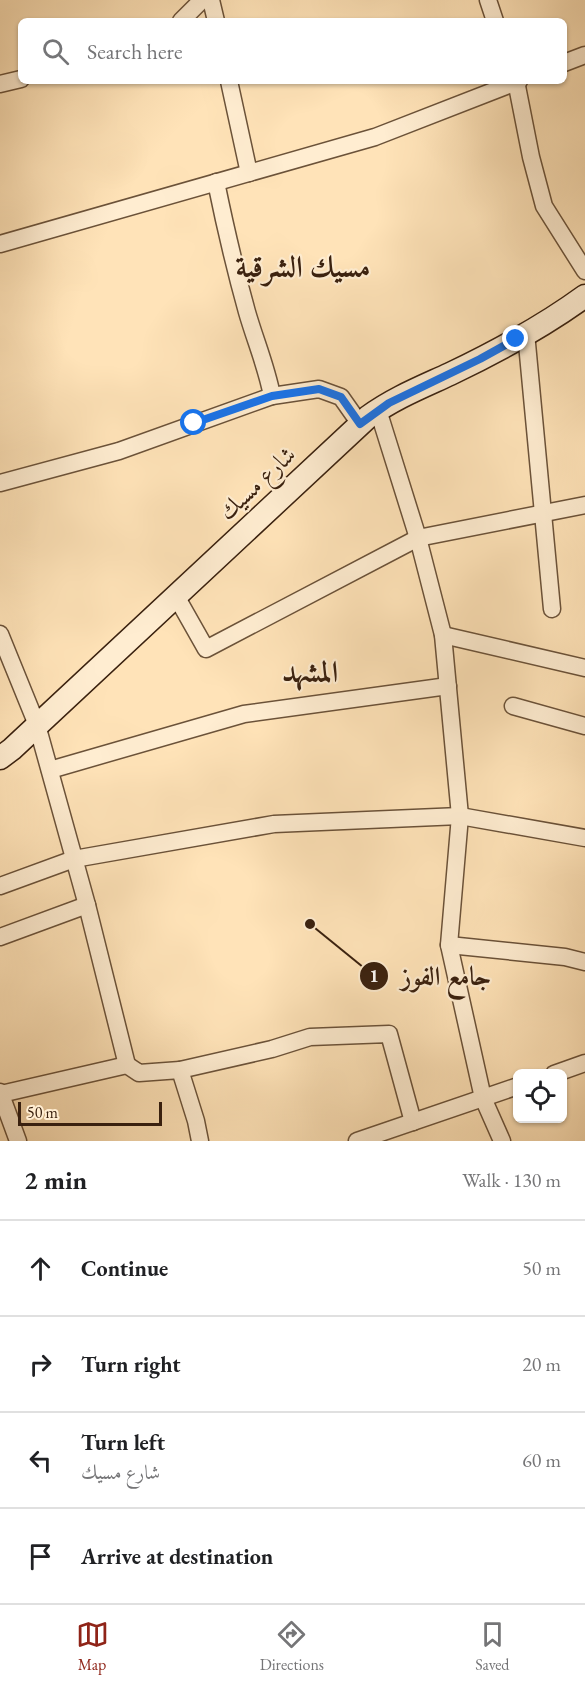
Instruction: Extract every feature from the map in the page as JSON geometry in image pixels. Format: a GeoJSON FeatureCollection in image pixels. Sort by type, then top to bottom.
{"type":"FeatureCollection","features":[{"type":"Feature","properties":{"kind":"street"},"geometry":{"type":"LineString","coordinates":[[184,18],[202,0]]}},
{"type":"Feature","properties":{"kind":"street"},"geometry":{"type":"LineString","coordinates":[[211,0],[215,18]]}},
{"type":"Feature","properties":{"kind":"street"},"geometry":{"type":"LineString","coordinates":[[488,0],[494,18]]}},
{"type":"Feature","properties":{"kind":"street"},"geometry":{"type":"LineString","coordinates":[[567,62],[585,55]]}},
{"type":"Feature","properties":{"kind":"street"},"geometry":{"type":"LineString","coordinates":[[0,84],[18,80]]}},
{"type":"Feature","properties":{"kind":"street"},"geometry":{"type":"LineString","coordinates":[[230,84],[249,173]]}},
{"type":"Feature","properties":{"kind":"street"},"geometry":{"type":"LineString","coordinates":[[0,244],[375,137],[509,84]]}},
{"type":"Feature","properties":{"kind":"street"},"geometry":{"type":"LineString","coordinates":[[518,84],[531,157],[544,206],[585,271]]}},
{"type":"Feature","properties":{"kind":"street"},"geometry":{"type":"LineString","coordinates":[[216,182],[235,270],[272,396]]}},
{"type":"Feature","properties":{"kind":"street","name":"شارع مسيك"},"geometry":{"type":"LineString","coordinates":[[0,758],[12,750],[360,424],[401,396],[480,359],[585,296]]}},
{"type":"Feature","properties":{"kind":"street"},"geometry":{"type":"LineString","coordinates":[[526,333],[552,609]]}},
{"type":"Feature","properties":{"kind":"street"},"geometry":{"type":"LineString","coordinates":[[0,483],[119,451],[272,396],[319,389],[341,397],[360,424]]}},
{"type":"Feature","properties":{"kind":"street"},"geometry":{"type":"LineString","coordinates":[[378,410],[418,538],[443,635],[460,816],[449,945],[483,1098],[502,1141]]}},
{"type":"Feature","properties":{"kind":"street"},"geometry":{"type":"LineString","coordinates":[[176,596],[206,649],[418,538],[585,505]]}},
{"type":"Feature","properties":{"kind":"street"},"geometry":{"type":"LineString","coordinates":[[0,634],[37,725],[87,905],[127,1065],[139,1073],[180,1070],[272,1049],[310,1037],[389,1034],[413,1122]]}},
{"type":"Feature","properties":{"kind":"street"},"geometry":{"type":"LineString","coordinates":[[443,635],[585,668]]}},
{"type":"Feature","properties":{"kind":"street"},"geometry":{"type":"LineString","coordinates":[[50,770],[244,714],[447,686]]}},
{"type":"Feature","properties":{"kind":"street"},"geometry":{"type":"LineString","coordinates":[[513,706],[585,726]]}},
{"type":"Feature","properties":{"kind":"street"},"geometry":{"type":"LineString","coordinates":[[0,886],[74,859],[273,824],[460,816],[585,838]]}},
{"type":"Feature","properties":{"kind":"street"},"geometry":{"type":"LineString","coordinates":[[0,937],[87,905]]}},
{"type":"Feature","properties":{"kind":"street"},"geometry":{"type":"LineString","coordinates":[[449,945],[565,957],[585,962]]}},
{"type":"Feature","properties":{"kind":"street"},"geometry":{"type":"LineString","coordinates":[[567,1069],[585,1063]]}},
{"type":"Feature","properties":{"kind":"street"},"geometry":{"type":"LineString","coordinates":[[18,1141],[0,1093],[127,1065]]}},
{"type":"Feature","properties":{"kind":"street"},"geometry":{"type":"LineString","coordinates":[[180,1070],[200,1141]]}},
{"type":"Feature","properties":{"kind":"street"},"geometry":{"type":"LineString","coordinates":[[357,1141],[513,1088]]}},
{"type":"Feature","properties":{"kind":"place","name":"جامع الفوز"},"geometry":{"type":"Point","coordinates":[310,924]}},
{"type":"Feature","properties":{"kind":"district","name":"مسيك الشرقية"},"geometry":{"type":"Point","coordinates":[303,267]}},
{"type":"Feature","properties":{"kind":"district","name":"المشهد"},"geometry":{"type":"Point","coordinates":[310,672]}},
{"type":"Feature","properties":{"kind":"route"},"geometry":{"type":"LineString","coordinates":[[194,423],[272,396],[319,389],[341,397],[360,424],[401,396],[450,374],[516,339]]}}]}
